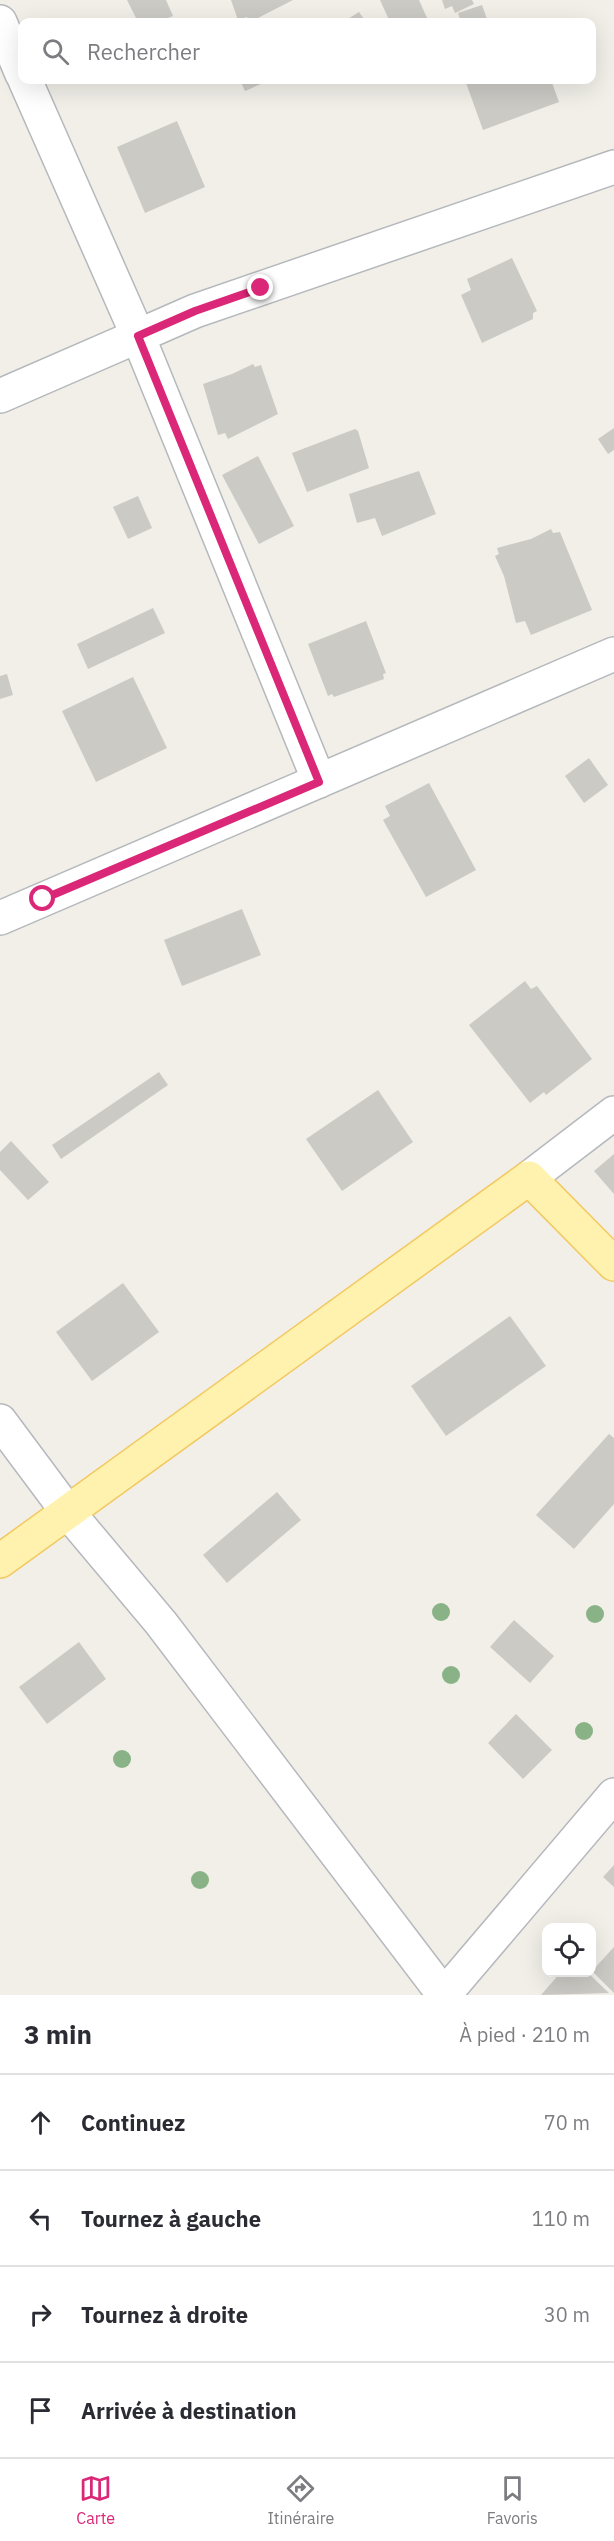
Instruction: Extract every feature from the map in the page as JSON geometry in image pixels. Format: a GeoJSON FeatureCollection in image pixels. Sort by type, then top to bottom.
{"type":"FeatureCollection","features":[{"type":"Feature","properties":{"kind":"main road"},"geometry":{"type":"LineString","coordinates":[[0,1561],[529,1178],[614,1264]]}},
{"type":"Feature","properties":{"kind":"street"},"geometry":{"type":"LineString","coordinates":[[0,22],[18,65]]}},
{"type":"Feature","properties":{"kind":"street"},"geometry":{"type":"LineString","coordinates":[[27,84],[138,336],[319,782]]}},
{"type":"Feature","properties":{"kind":"street"},"geometry":{"type":"LineString","coordinates":[[0,396],[195,311],[614,167]]}},
{"type":"Feature","properties":{"kind":"street"},"geometry":{"type":"LineString","coordinates":[[0,918],[614,654]]}},
{"type":"Feature","properties":{"kind":"street"},"geometry":{"type":"LineString","coordinates":[[529,1178],[614,1113]]}},
{"type":"Feature","properties":{"kind":"street"},"geometry":{"type":"LineString","coordinates":[[0,1421],[67,1511],[161,1623],[444,1995],[614,1795]]}},
{"type":"Feature","properties":{"kind":"building"},"geometry":{"type":"Polygon","coordinates":[[[127,0],[166,0],[173,16],[168,18],[136,18],[127,0]]]}},
{"type":"Feature","properties":{"kind":"building"},"geometry":{"type":"Polygon","coordinates":[[[231,0],[293,0],[258,18],[237,18],[231,0]]]}},
{"type":"Feature","properties":{"kind":"building"},"geometry":{"type":"Polygon","coordinates":[[[380,0],[419,0],[427,18],[388,18],[380,0]]]}},
{"type":"Feature","properties":{"kind":"building"},"geometry":{"type":"Polygon","coordinates":[[[442,0],[472,0],[474,4],[455,13],[452,6],[445,9],[442,0]]]}},
{"type":"Feature","properties":{"kind":"building"},"geometry":{"type":"Polygon","coordinates":[[[482,5],[487,18],[460,18],[458,13],[482,5]]]}},
{"type":"Feature","properties":{"kind":"building"},"geometry":{"type":"Polygon","coordinates":[[[359,12],[363,18],[349,18],[359,12]]]}},
{"type":"Feature","properties":{"kind":"building"},"geometry":{"type":"Polygon","coordinates":[[[242,84],[261,84],[245,91],[242,84]]]}},
{"type":"Feature","properties":{"kind":"building"},"geometry":{"type":"Polygon","coordinates":[[[466,84],[552,84],[559,102],[483,130],[466,84]]]}},
{"type":"Feature","properties":{"kind":"building"},"geometry":{"type":"Polygon","coordinates":[[[177,121],[205,187],[145,213],[117,147],[177,121]]]}},
{"type":"Feature","properties":{"kind":"building"},"geometry":{"type":"Polygon","coordinates":[[[512,258],[537,311],[533,313],[533,319],[482,343],[461,295],[471,290],[467,279],[512,258]]]}},
{"type":"Feature","properties":{"kind":"building"},"geometry":{"type":"Polygon","coordinates":[[[253,364],[255,367],[261,365],[278,414],[228,439],[225,433],[218,435],[203,384],[253,364]]]}},
{"type":"Feature","properties":{"kind":"building"},"geometry":{"type":"Polygon","coordinates":[[[614,428],[614,450],[608,454],[598,439],[614,428]]]}},
{"type":"Feature","properties":{"kind":"building"},"geometry":{"type":"Polygon","coordinates":[[[355,429],[358,431],[369,468],[307,492],[292,453],[355,429]]]}},
{"type":"Feature","properties":{"kind":"building"},"geometry":{"type":"Polygon","coordinates":[[[258,456],[294,526],[259,544],[222,475],[258,456]]]}},
{"type":"Feature","properties":{"kind":"building"},"geometry":{"type":"Polygon","coordinates":[[[419,471],[436,514],[382,536],[375,518],[357,523],[349,494],[419,471]]]}},
{"type":"Feature","properties":{"kind":"building"},"geometry":{"type":"Polygon","coordinates":[[[138,496],[152,528],[128,539],[113,507],[138,496]]]}},
{"type":"Feature","properties":{"kind":"building"},"geometry":{"type":"Polygon","coordinates":[[[551,529],[553,533],[560,532],[592,610],[531,635],[525,621],[516,623],[504,576],[495,556],[499,554],[497,548],[531,539],[551,529]]]}},
{"type":"Feature","properties":{"kind":"building"},"geometry":{"type":"Polygon","coordinates":[[[153,608],[165,633],[88,669],[77,644],[153,608]]]}},
{"type":"Feature","properties":{"kind":"building"},"geometry":{"type":"Polygon","coordinates":[[[366,621],[386,673],[383,674],[384,679],[334,697],[332,694],[328,696],[308,644],[366,621]]]}},
{"type":"Feature","properties":{"kind":"building"},"geometry":{"type":"Polygon","coordinates":[[[7,674],[13,695],[0,699],[0,676],[7,674]]]}},
{"type":"Feature","properties":{"kind":"building"},"geometry":{"type":"Polygon","coordinates":[[[133,677],[167,748],[96,782],[62,711],[133,677]]]}},
{"type":"Feature","properties":{"kind":"building"},"geometry":{"type":"Polygon","coordinates":[[[589,758],[608,785],[584,803],[565,776],[589,758]]]}},
{"type":"Feature","properties":{"kind":"building"},"geometry":{"type":"Polygon","coordinates":[[[429,783],[476,870],[426,897],[383,820],[390,816],[385,806],[429,783]]]}},
{"type":"Feature","properties":{"kind":"building"},"geometry":{"type":"Polygon","coordinates":[[[242,909],[261,955],[182,986],[164,940],[242,909]]]}},
{"type":"Feature","properties":{"kind":"building"},"geometry":{"type":"Polygon","coordinates":[[[525,981],[531,989],[537,986],[592,1059],[546,1095],[544,1092],[530,1103],[469,1025],[525,981]]]}},
{"type":"Feature","properties":{"kind":"building"},"geometry":{"type":"Polygon","coordinates":[[[159,1072],[168,1085],[61,1159],[52,1145],[159,1072]]]}},
{"type":"Feature","properties":{"kind":"building"},"geometry":{"type":"Polygon","coordinates":[[[378,1090],[413,1142],[342,1191],[306,1139],[378,1090]]]}},
{"type":"Feature","properties":{"kind":"building"},"geometry":{"type":"Polygon","coordinates":[[[11,1141],[49,1182],[28,1200],[0,1170],[0,1152],[11,1141]]]}},
{"type":"Feature","properties":{"kind":"building"},"geometry":{"type":"Polygon","coordinates":[[[614,1154],[614,1194],[594,1171],[614,1154]]]}},
{"type":"Feature","properties":{"kind":"building"},"geometry":{"type":"Polygon","coordinates":[[[123,1283],[159,1332],[92,1381],[56,1332],[123,1283]]]}},
{"type":"Feature","properties":{"kind":"building"},"geometry":{"type":"Polygon","coordinates":[[[510,1316],[546,1366],[446,1436],[411,1386],[510,1316]]]}},
{"type":"Feature","properties":{"kind":"building"},"geometry":{"type":"Polygon","coordinates":[[[609,1434],[614,1438],[614,1504],[574,1549],[536,1515],[609,1434]]]}},
{"type":"Feature","properties":{"kind":"building"},"geometry":{"type":"Polygon","coordinates":[[[277,1492],[301,1520],[227,1583],[203,1555],[277,1492]]]}},
{"type":"Feature","properties":{"kind":"building"},"geometry":{"type":"Polygon","coordinates":[[[514,1620],[554,1656],[530,1683],[490,1647],[514,1620]]]}},
{"type":"Feature","properties":{"kind":"building"},"geometry":{"type":"Polygon","coordinates":[[[79,1642],[106,1679],[47,1724],[19,1687],[79,1642]]]}},
{"type":"Feature","properties":{"kind":"building"},"geometry":{"type":"Polygon","coordinates":[[[516,1714],[552,1750],[523,1779],[488,1743],[516,1714]]]}},
{"type":"Feature","properties":{"kind":"building"},"geometry":{"type":"Polygon","coordinates":[[[614,1865],[614,1887],[603,1877],[614,1865]]]}},
{"type":"Feature","properties":{"kind":"building"},"geometry":{"type":"Polygon","coordinates":[[[614,1947],[614,1993],[596,1975],[596,1967],[614,1947]]]}},
{"type":"Feature","properties":{"kind":"building"},"geometry":{"type":"Polygon","coordinates":[[[557,1977],[592,1977],[609,1993],[541,1995],[557,1977]]]}},
{"type":"Feature","properties":{"kind":"route"},"geometry":{"type":"LineString","coordinates":[[43,899],[319,782],[138,336],[195,311],[261,288]]}}]}
